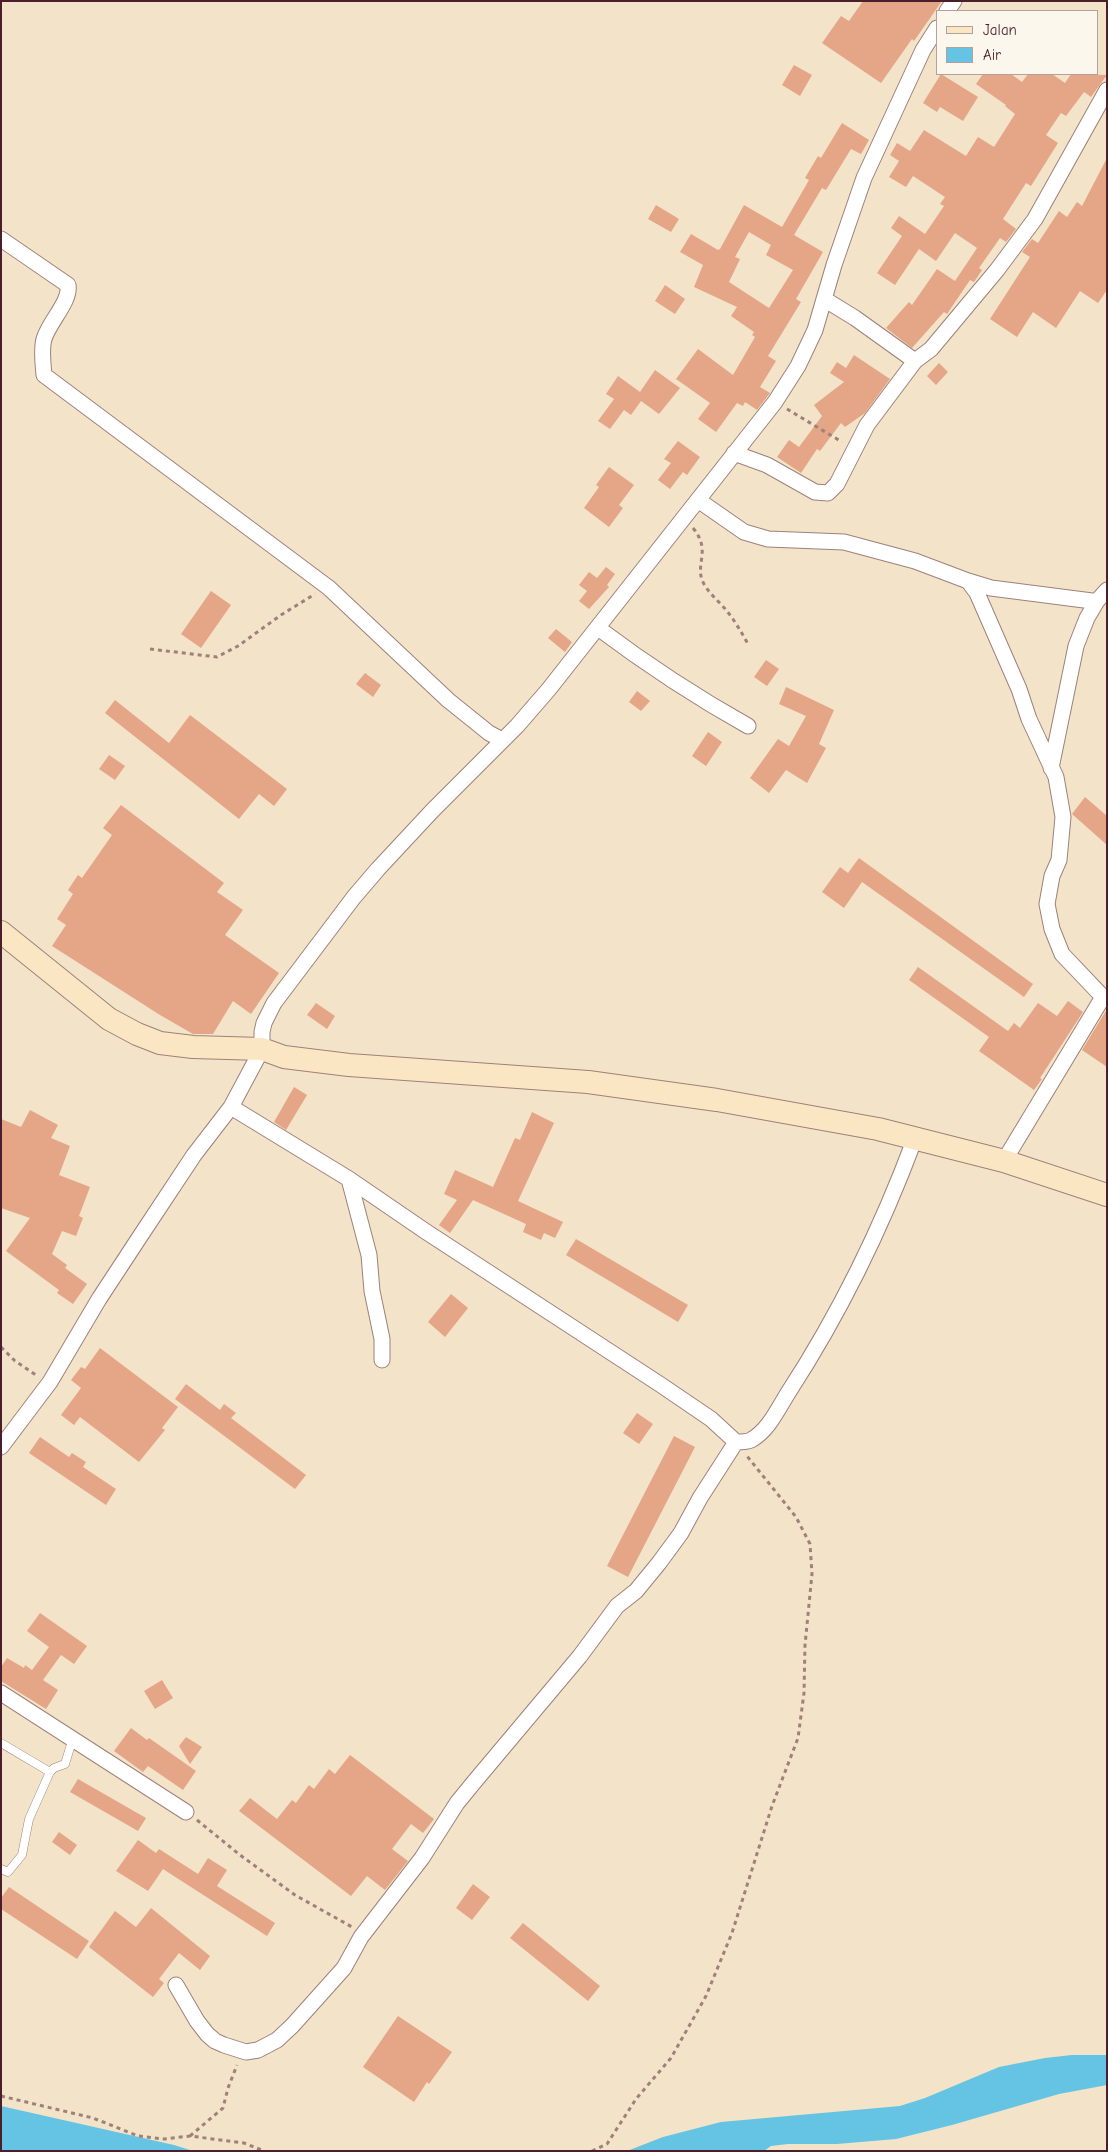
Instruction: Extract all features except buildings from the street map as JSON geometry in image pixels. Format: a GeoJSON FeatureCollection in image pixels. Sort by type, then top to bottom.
{"type":"FeatureCollection","features":[{"type":"Feature","properties":{"kind":"street"},"geometry":{"type":"LineString","coordinates":[[1,1447],[50,1382],[136,1243],[194,1155],[231,1106],[262,1049],[264,1023],[274,1002],[354,897],[418,825],[517,726],[549,690],[775,402],[808,346],[864,178],[923,50],[936,30]]}},
{"type":"Feature","properties":{"kind":"street"},"geometry":{"type":"LineString","coordinates":[[734,453],[767,465],[807,489],[828,493],[837,484],[866,425],[915,361],[931,349],[997,270],[1035,219],[1107,90]]}},
{"type":"Feature","properties":{"kind":"street"},"geometry":{"type":"LineString","coordinates":[[1,239],[68,285],[67,298],[44,338],[42,348],[44,375],[329,588],[448,700],[488,733],[502,740]]}},
{"type":"Feature","properties":{"kind":"street"},"geometry":{"type":"LineString","coordinates":[[824,299],[855,318],[915,361]]}},
{"type":"Feature","properties":{"kind":"street"},"geometry":{"type":"LineString","coordinates":[[698,500],[744,532],[768,539],[844,542],[915,560],[991,588],[1097,601]]}},
{"type":"Feature","properties":{"kind":"street"},"geometry":{"type":"LineString","coordinates":[[968,581],[977,592],[1056,777],[1062,817],[1059,860],[1052,876],[1047,904],[1052,929],[1062,954],[1103,997],[1004,1161]]}},
{"type":"Feature","properties":{"kind":"street"},"geometry":{"type":"LineString","coordinates":[[1051,768],[1076,646],[1086,618],[1107,590]]}},
{"type":"Feature","properties":{"kind":"street"},"geometry":{"type":"LineString","coordinates":[[598,628],[679,685],[748,726]]}},
{"type":"Feature","properties":{"kind":"street"},"geometry":{"type":"LineString","coordinates":[[1,932],[109,1020],[160,1043],[193,1047],[262,1049],[284,1057],[349,1065],[578,1081],[662,1091],[783,1110],[915,1138],[1004,1161],[1107,1195]]}},
{"type":"Feature","properties":{"kind":"street"},"geometry":{"type":"LineString","coordinates":[[231,1106],[350,1179],[425,1231],[711,1419],[736,1442],[750,1441],[763,1430],[803,1370],[852,1282],[886,1213],[915,1138]]}},
{"type":"Feature","properties":{"kind":"street"},"geometry":{"type":"LineString","coordinates":[[350,1179],[368,1254],[372,1291],[382,1339],[382,1360]]}},
{"type":"Feature","properties":{"kind":"street"},"geometry":{"type":"LineString","coordinates":[[176,1985],[197,2021],[207,2034],[216,2041],[246,2052],[258,2050],[276,2040],[292,2026],[344,1968],[361,1937],[422,1858],[458,1803],[475,1781],[580,1656],[617,1606],[636,1592],[659,1563],[681,1533],[700,1498],[736,1442]]}},
{"type":"Feature","properties":{"kind":"street"},"geometry":{"type":"LineString","coordinates":[[1,1694],[73,1738],[186,1812]]}},
{"type":"Feature","properties":{"kind":"lane"},"geometry":{"type":"LineString","coordinates":[[1,1869],[8,1872],[22,1855],[29,1819],[50,1772],[54,1768],[65,1764],[73,1738]]}},
{"type":"Feature","properties":{"kind":"lane"},"geometry":{"type":"LineString","coordinates":[[1,1743],[50,1772]]}},
{"type":"Feature","properties":{"kind":"path"},"geometry":{"type":"LineString","coordinates":[[775,402],[855,450]]}},
{"type":"Feature","properties":{"kind":"path"},"geometry":{"type":"LineString","coordinates":[[685,518],[697,534],[703,551],[701,577],[705,586],[726,610],[749,646]]}},
{"type":"Feature","properties":{"kind":"path"},"geometry":{"type":"LineString","coordinates":[[150,649],[217,657],[238,646],[281,614],[320,590],[329,588]]}},
{"type":"Feature","properties":{"kind":"path"},"geometry":{"type":"LineString","coordinates":[[1,1347],[15,1361],[50,1382]]}},
{"type":"Feature","properties":{"kind":"path"},"geometry":{"type":"LineString","coordinates":[[592,2151],[607,2144],[636,2099],[671,2058],[706,1996],[732,1933],[764,1831],[798,1738],[804,1693],[805,1645],[812,1574],[810,1544],[796,1516],[736,1442]]}},
{"type":"Feature","properties":{"kind":"path"},"geometry":{"type":"LineString","coordinates":[[186,1812],[296,1895],[346,1922],[361,1937]]}},
{"type":"Feature","properties":{"kind":"path"},"geometry":{"type":"LineString","coordinates":[[190,2136],[223,2108],[235,2069],[246,2052]]}},
{"type":"Feature","properties":{"kind":"path"},"geometry":{"type":"LineString","coordinates":[[1,2096],[93,2118],[138,2136],[164,2139],[190,2136],[244,2143],[264,2151]]}},
{"type":"Feature","properties":{"kind":"water"},"geometry":{"type":"Polygon","coordinates":[[[1072,2055],[1107,2055],[1107,2085],[1059,2094],[896,2139],[837,2144],[788,2144],[771,2146],[764,2151],[627,2151],[663,2137],[721,2122],[900,2106],[925,2098],[999,2067],[1072,2055]]]}},
{"type":"Feature","properties":{"kind":"water"},"geometry":{"type":"Polygon","coordinates":[[[1,2106],[174,2145],[193,2151],[1,2151],[1,2106]]]}}]}
